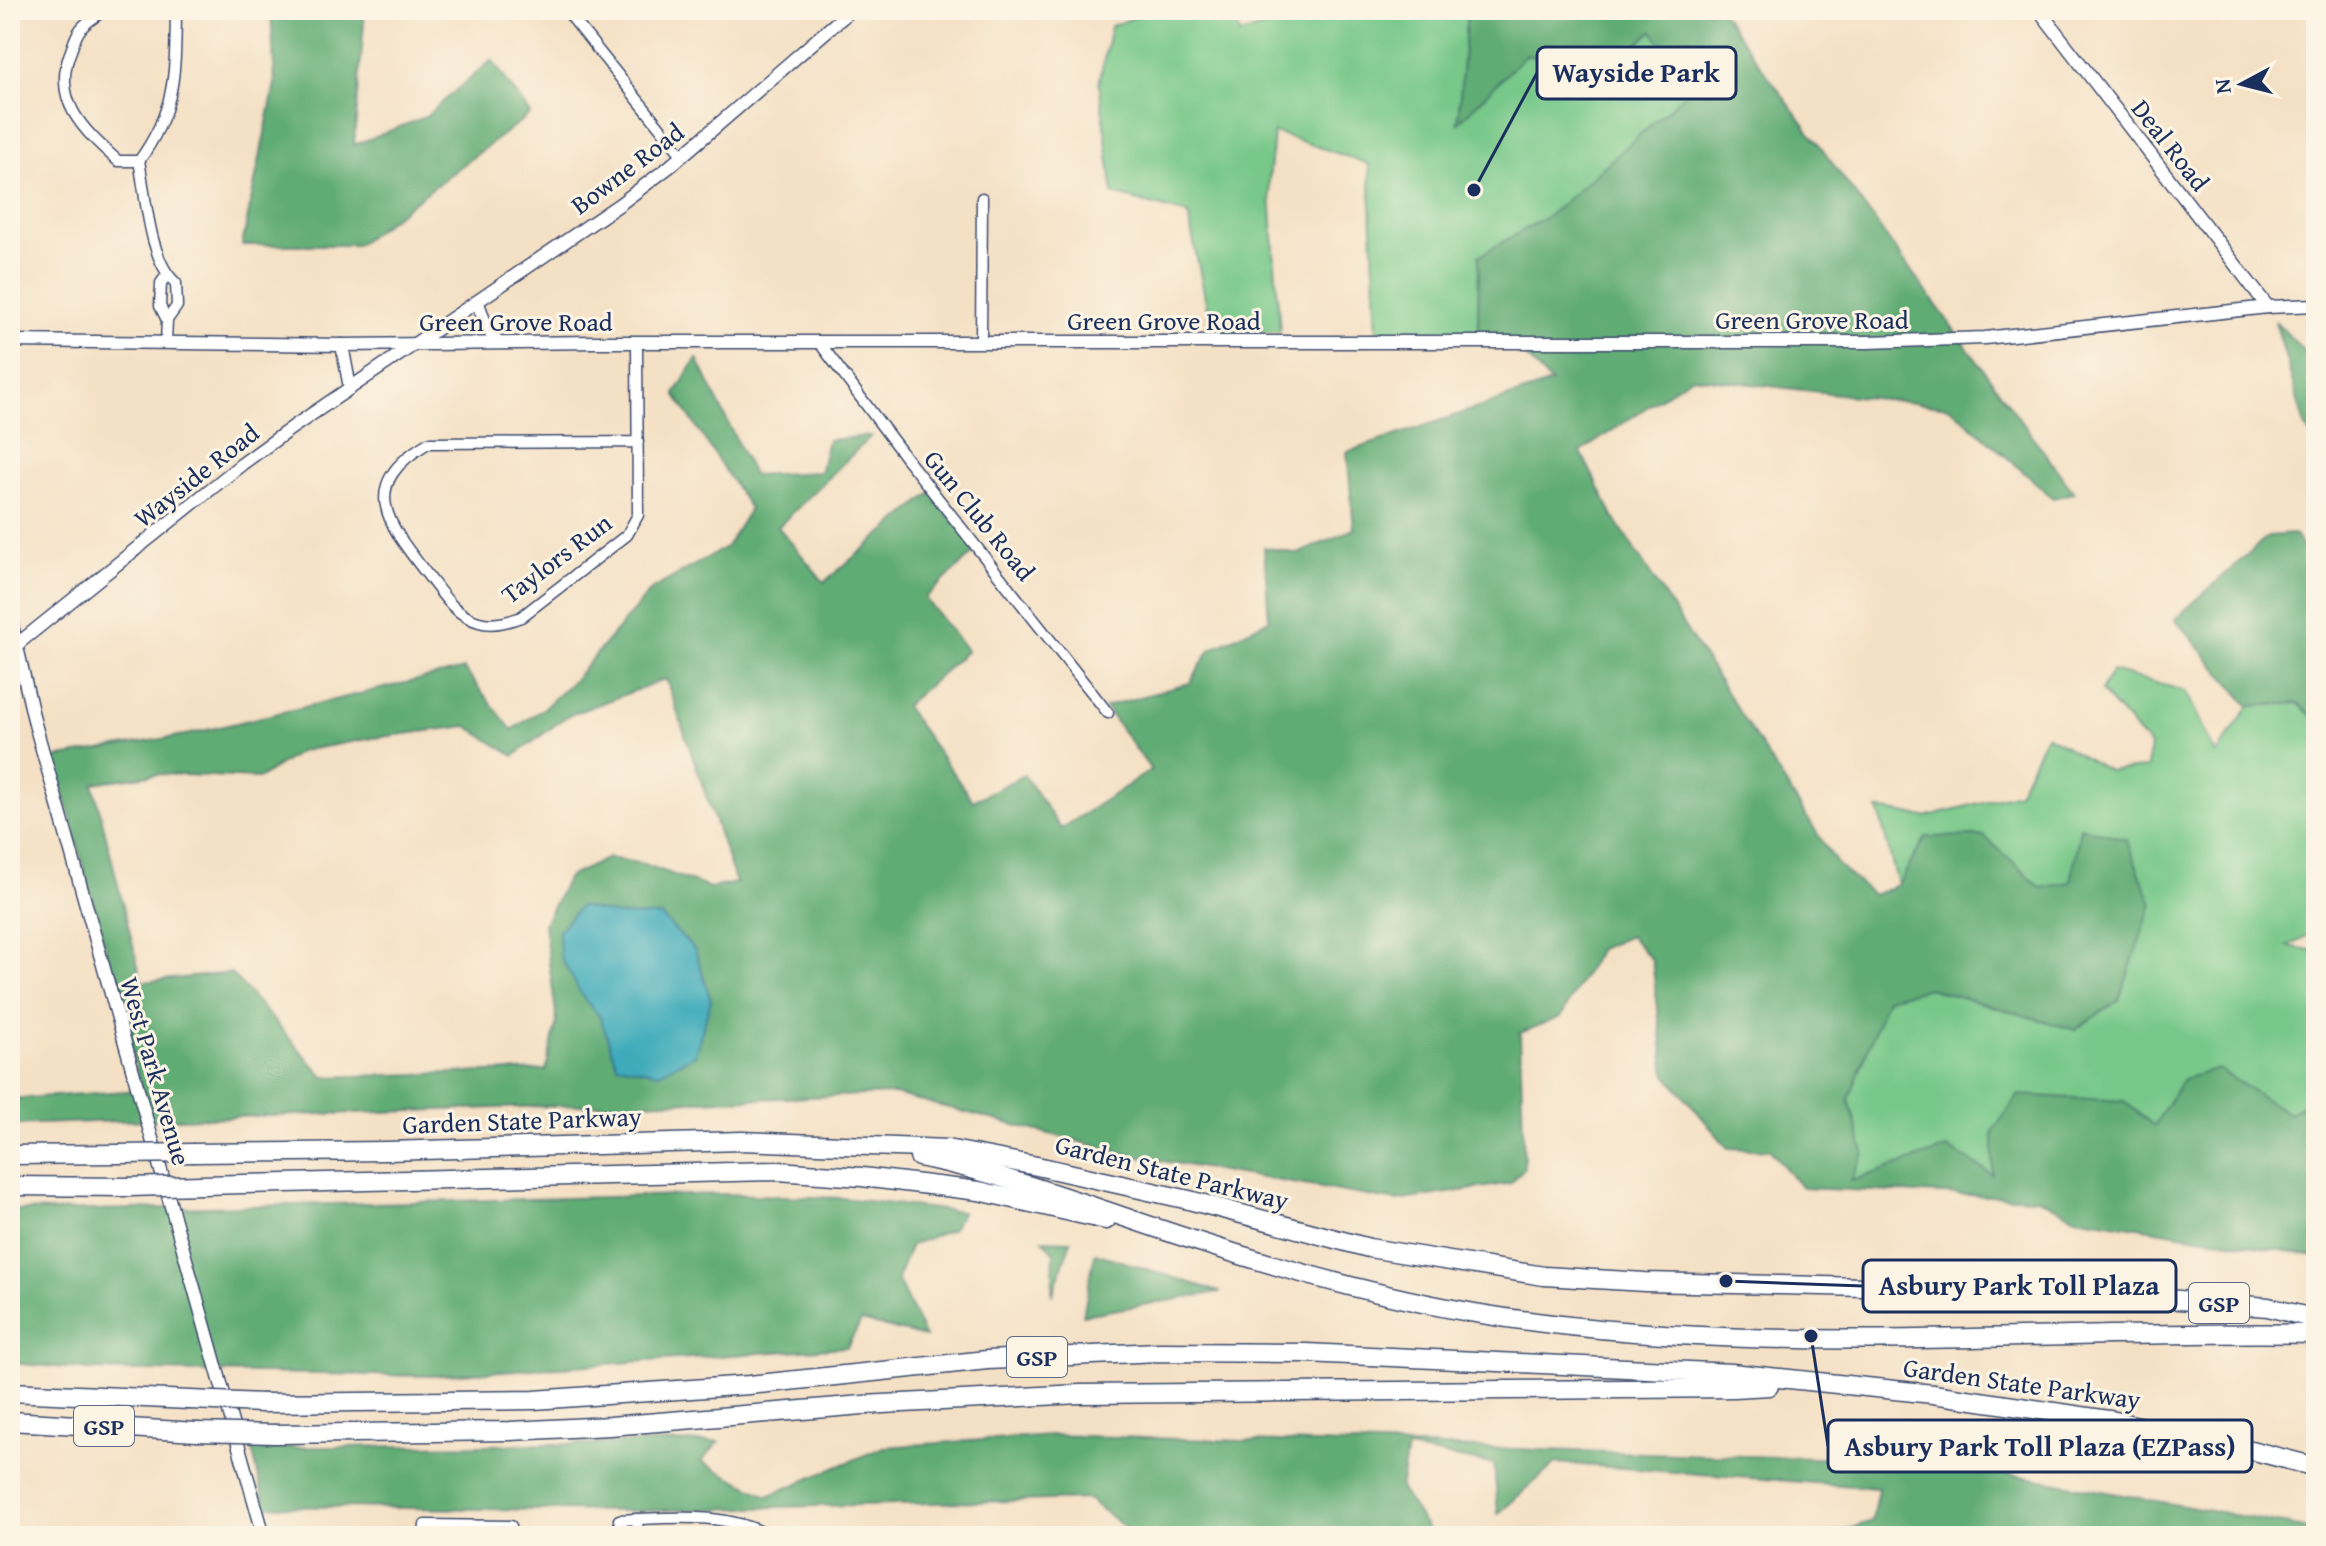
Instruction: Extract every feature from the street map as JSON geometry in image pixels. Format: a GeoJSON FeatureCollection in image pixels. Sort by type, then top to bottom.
{"type":"FeatureCollection","features":[{"type":"Feature","properties":{"kind":"highway","name":"Garden State Parkway"},"geometry":{"type":"LineString","coordinates":[[10,1155],[387,1151],[701,1141],[947,1149],[1189,1200],[1369,1248],[1544,1276],[1645,1282],[2077,1292],[2268,1307],[2316,1319]]}},
{"type":"Feature","properties":{"kind":"highway"},"geometry":{"type":"LineString","coordinates":[[861,1148],[978,1171],[1085,1202],[1284,1267],[1424,1303],[1512,1319],[1624,1332],[1763,1338],[2316,1334]]}},
{"type":"Feature","properties":{"kind":"highway"},"geometry":{"type":"LineString","coordinates":[[10,1186],[129,1187],[778,1171],[979,1191],[1198,1241]]}},
{"type":"Feature","properties":{"kind":"highway","name":"Garden State Parkway"},"geometry":{"type":"LineString","coordinates":[[10,1392],[263,1403],[416,1403],[619,1396],[987,1360],[1158,1352],[1306,1353],[1732,1373],[1918,1392],[2054,1410],[2187,1435],[2316,1467]]}},
{"type":"Feature","properties":{"kind":"highway","name":"Garden State Parkway"},"geometry":{"type":"LineString","coordinates":[[10,1421],[275,1434],[510,1431],[599,1427],[863,1405],[1080,1394],[1734,1388],[1812,1383]]}},
{"type":"Feature","properties":{"kind":"street"},"geometry":{"type":"LineString","coordinates":[[104,10],[80,29],[66,61],[64,88],[71,112],[95,141],[118,161],[139,161]]}},
{"type":"Feature","properties":{"kind":"street"},"geometry":{"type":"LineString","coordinates":[[167,320],[177,306],[176,283],[167,275],[157,253],[139,161],[157,136],[175,78],[176,10]]}},
{"type":"Feature","properties":{"kind":"street"},"geometry":{"type":"LineString","coordinates":[[566,10],[682,155]]}},
{"type":"Feature","properties":{"kind":"street","name":"Bowne Road"},"geometry":{"type":"LineString","coordinates":[[416,344],[620,204],[851,10]]}},
{"type":"Feature","properties":{"kind":"street","name":"Deal Road"},"geometry":{"type":"LineString","coordinates":[[2039,10],[2268,307]]}},
{"type":"Feature","properties":{"kind":"street"},"geometry":{"type":"LineString","coordinates":[[981,342],[982,198]]}},
{"type":"Feature","properties":{"kind":"street"},"geometry":{"type":"LineString","coordinates":[[166,342],[167,320],[160,306],[161,283],[167,275]]}},
{"type":"Feature","properties":{"kind":"street"},"geometry":{"type":"LineString","coordinates":[[478,303],[486,326],[497,342]]}},
{"type":"Feature","properties":{"kind":"street","name":"Green Grove Road"},"geometry":{"type":"LineString","coordinates":[[10,341],[342,345],[497,342],[1959,339],[2268,307],[2316,305]]}},
{"type":"Feature","properties":{"kind":"street","name":"Gun Club Road"},"geometry":{"type":"LineString","coordinates":[[819,342],[906,458],[1108,713]]}},
{"type":"Feature","properties":{"kind":"street","name":"Taylors Run"},"geometry":{"type":"LineString","coordinates":[[637,343],[638,442],[638,515],[627,535],[521,617],[507,622],[480,623],[454,609],[394,532],[387,515],[387,486],[394,471],[404,459],[428,443],[638,442]]}},
{"type":"Feature","properties":{"kind":"street","name":"Wayside Road"},"geometry":{"type":"LineString","coordinates":[[13,648],[242,464],[416,344]]}},
{"type":"Feature","properties":{"kind":"street"},"geometry":{"type":"LineString","coordinates":[[342,345],[350,388]]}},
{"type":"Feature","properties":{"kind":"street","name":"West Park Avenue"},"geometry":{"type":"LineString","coordinates":[[10,617],[13,648],[264,1536]]}},
{"type":"Feature","properties":{"kind":"street"},"geometry":{"type":"LineString","coordinates":[[619,1520],[710,1518],[745,1525],[770,1536]]}},
{"type":"Feature","properties":{"kind":"street"},"geometry":{"type":"LineString","coordinates":[[637,1519],[638,1536]]}},
{"type":"Feature","properties":{"kind":"street"},"geometry":{"type":"LineString","coordinates":[[424,1536],[425,1525],[511,1526]]}},
{"type":"Feature","properties":{"kind":"green space"},"geometry":{"type":"Polygon","coordinates":[[[271,10],[365,10],[354,145],[425,117],[492,60],[530,114],[357,245],[242,245],[275,84],[271,10]]]}},
{"type":"Feature","properties":{"kind":"green space"},"geometry":{"type":"Polygon","coordinates":[[[1154,10],[1233,10],[1240,34],[1296,19],[1294,10],[1467,10],[1458,122],[1525,55],[1610,69],[1652,31],[1695,87],[1550,215],[1479,256],[1478,335],[1377,335],[1369,164],[1274,132],[1269,181],[1280,332],[1212,332],[1188,214],[1113,194],[1099,83],[1111,26],[1154,10]]]}},
{"type":"Feature","properties":{"kind":"green space"},"geometry":{"type":"Polygon","coordinates":[[[1467,10],[1720,10],[2074,493],[2053,498],[1950,407],[1691,377],[1581,452],[1613,516],[1837,864],[1873,895],[1898,885],[1926,837],[1984,836],[2041,888],[2071,882],[2080,827],[2126,839],[2152,904],[2119,1000],[2075,1030],[1929,988],[1887,998],[1849,1099],[1864,1153],[1851,1181],[1948,1148],[1993,1175],[1993,1131],[2019,1095],[2124,1101],[2154,1126],[2183,1079],[2218,1069],[2289,1114],[2316,1096],[2316,1256],[2076,1217],[2038,1198],[1802,1188],[1770,1150],[1728,1148],[1666,1075],[1652,960],[1630,936],[1599,949],[1561,1017],[1520,1033],[1524,1168],[1511,1183],[1397,1201],[1139,1157],[894,1094],[10,1125],[10,1099],[141,1090],[123,1011],[54,758],[190,734],[464,669],[512,730],[543,709],[574,680],[651,590],[726,547],[750,509],[675,394],[697,358],[753,475],[820,472],[828,440],[871,436],[778,527],[824,582],[931,493],[977,550],[925,598],[967,651],[905,706],[973,801],[1024,775],[1061,829],[1151,770],[1105,707],[1190,683],[1210,650],[1269,620],[1264,547],[1298,554],[1354,529],[1347,452],[1551,383],[1514,344],[1478,335],[1479,256],[1550,215],[1694,86],[1652,31],[1610,69],[1525,55],[1458,123],[1467,10]],[[666,679],[567,716],[514,756],[467,726],[301,751],[260,778],[158,774],[93,783],[142,982],[231,973],[324,1077],[546,1070],[557,1021],[544,924],[568,877],[608,858],[644,864],[710,888],[736,883],[666,679]]]}},
{"type":"Feature","properties":{"kind":"green space"},"geometry":{"type":"Polygon","coordinates":[[[2275,321],[2316,364],[2316,441],[2306,429],[2275,321]]]}},
{"type":"Feature","properties":{"kind":"green space"},"geometry":{"type":"Polygon","coordinates":[[[2294,534],[2316,564],[2316,720],[2298,703],[2249,706],[2175,619],[2268,536],[2294,534]]]}},
{"type":"Feature","properties":{"kind":"green space"},"geometry":{"type":"Polygon","coordinates":[[[2112,671],[2186,691],[2216,755],[2249,706],[2298,703],[2316,720],[2316,931],[2288,946],[2316,951],[2316,1096],[2290,1114],[2183,1079],[2154,1126],[1993,1175],[1948,1148],[1850,1182],[1849,1099],[1887,998],[1929,988],[2076,1030],[2080,828],[2072,882],[2042,888],[1984,836],[1926,838],[1898,885],[1878,809],[1925,817],[2018,793],[2046,735],[2109,771],[2147,768],[2150,746],[2101,691],[2112,671]]]}},
{"type":"Feature","properties":{"kind":"green space"},"geometry":{"type":"Polygon","coordinates":[[[725,1194],[842,1198],[962,1212],[953,1229],[911,1245],[897,1279],[925,1337],[861,1321],[847,1347],[431,1376],[92,1370],[10,1363],[10,1210],[725,1194]]]}},
{"type":"Feature","properties":{"kind":"green space"},"geometry":{"type":"Polygon","coordinates":[[[1043,1240],[1071,1241],[1052,1296],[1054,1253],[1043,1240]]]}},
{"type":"Feature","properties":{"kind":"green space"},"geometry":{"type":"Polygon","coordinates":[[[1095,1253],[1220,1292],[1083,1315],[1095,1253]]]}},
{"type":"Feature","properties":{"kind":"green space"},"geometry":{"type":"Polygon","coordinates":[[[1050,1435],[1943,1462],[2316,1530],[2316,1536],[1827,1536],[1872,1521],[1878,1488],[1556,1463],[1498,1514],[1494,1464],[1407,1449],[1400,1488],[1432,1536],[1136,1536],[1088,1499],[630,1511],[265,1506],[252,1448],[719,1442],[701,1462],[768,1496],[884,1447],[1050,1435]]]}},
{"type":"Feature","properties":{"kind":"water"},"geometry":{"type":"Polygon","coordinates":[[[580,906],[617,915],[661,916],[695,950],[711,1000],[695,1055],[659,1073],[617,1065],[600,1017],[584,999],[560,956],[559,930],[580,906]]]}},
{"type":"Feature","properties":{"kind":"place","name":"Wayside Park"},"geometry":{"type":"Point","coordinates":[1474,190]}},
{"type":"Feature","properties":{"kind":"place","name":"Asbury Park Toll Plaza"},"geometry":{"type":"Point","coordinates":[1726,1281]}},
{"type":"Feature","properties":{"kind":"place","name":"Asbury Park Toll Plaza (EZPass)"},"geometry":{"type":"Point","coordinates":[1811,1336]}}]}
